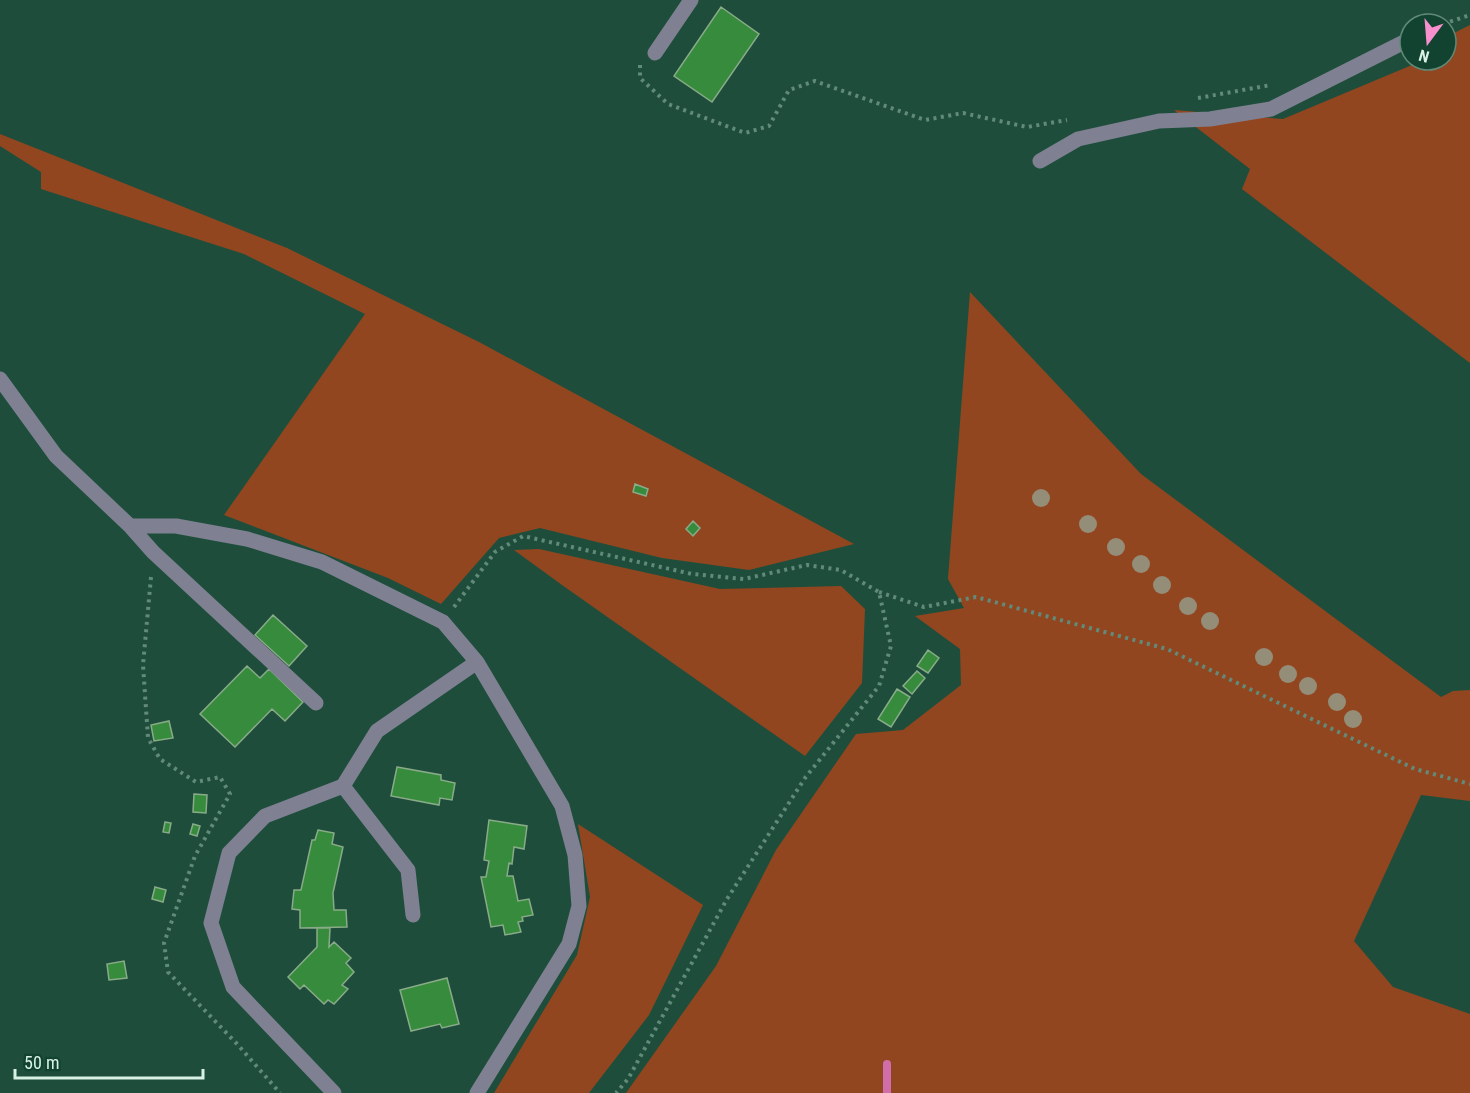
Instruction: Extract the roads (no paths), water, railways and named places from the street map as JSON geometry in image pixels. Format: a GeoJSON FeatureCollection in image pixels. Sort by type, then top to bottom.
{"type":"FeatureCollection","features":[{"type":"Feature","properties":{"kind":"street"},"geometry":{"type":"LineString","coordinates":[[655,53],[691,0]]}},
{"type":"Feature","properties":{"kind":"street"},"geometry":{"type":"LineString","coordinates":[[1040,161],[1078,139],[1090,136],[1159,121],[1210,119],[1271,109],[1398,45]]}},
{"type":"Feature","properties":{"kind":"street"},"geometry":{"type":"LineString","coordinates":[[0,379],[56,456],[130,526],[153,552],[316,703]]}},
{"type":"Feature","properties":{"kind":"street"},"geometry":{"type":"LineString","coordinates":[[130,526],[176,526],[247,539],[322,562],[443,622],[477,662],[562,806],[575,855],[579,906],[569,944],[477,1093]]}},
{"type":"Feature","properties":{"kind":"street"},"geometry":{"type":"LineString","coordinates":[[334,1093],[233,987],[211,923],[229,853],[265,816],[343,786],[377,731],[477,662]]}},
{"type":"Feature","properties":{"kind":"street"},"geometry":{"type":"LineString","coordinates":[[343,786],[408,870],[413,915]]}},
{"type":"Feature","properties":{"kind":"waterway"},"geometry":{"type":"LineString","coordinates":[[887,1064],[887,1093]]}}]}
